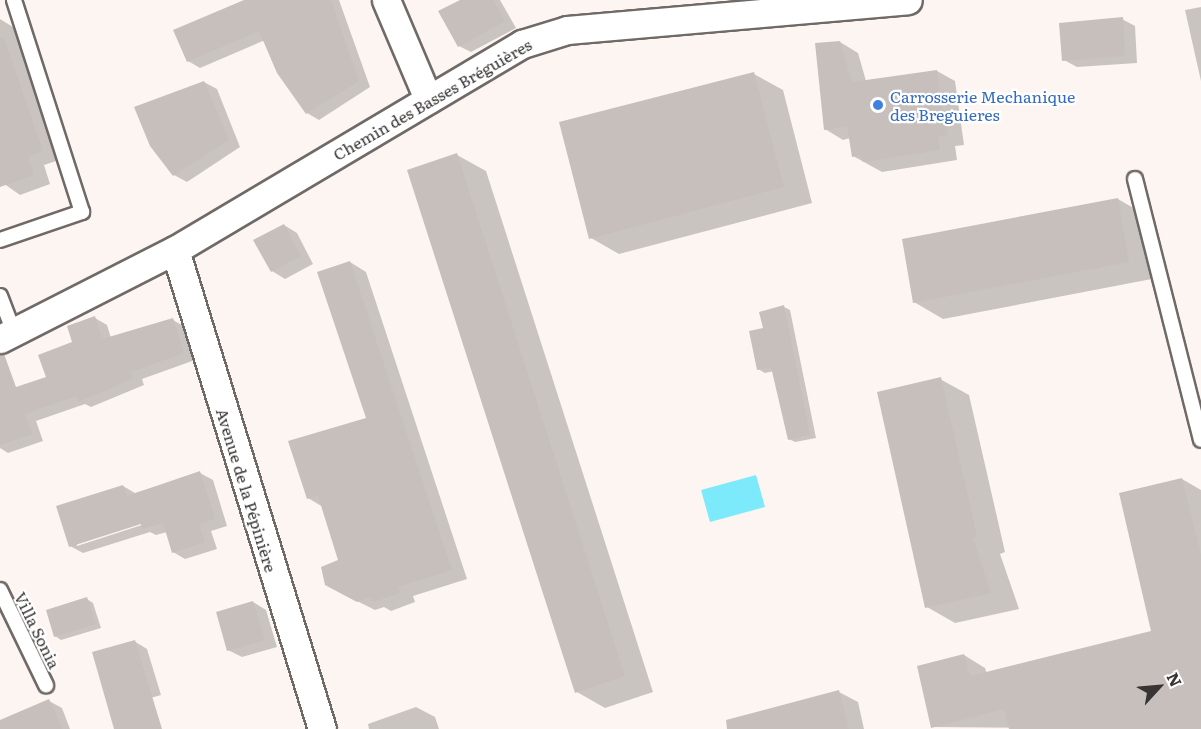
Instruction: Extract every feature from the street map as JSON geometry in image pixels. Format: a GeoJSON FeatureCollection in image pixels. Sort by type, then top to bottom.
{"type":"FeatureCollection","features":[{"type":"Feature","properties":{"kind":"street"},"geometry":{"type":"LineString","coordinates":[[386,0],[428,99]]}},
{"type":"Feature","properties":{"kind":"street","name":"Chemin des Basses Bréguières"},"geometry":{"type":"LineString","coordinates":[[7,335],[175,250],[522,44],[567,30],[908,0]]}},
{"type":"Feature","properties":{"kind":"street","name":"Avenue de la Pépinière"},"geometry":{"type":"LineString","coordinates":[[175,250],[322,729]]}},
{"type":"Feature","properties":{"kind":"lane"},"geometry":{"type":"LineString","coordinates":[[0,240],[82,212],[14,0]]}},
{"type":"Feature","properties":{"kind":"lane"},"geometry":{"type":"LineString","coordinates":[[1135,179],[1201,440]]}},
{"type":"Feature","properties":{"kind":"lane"},"geometry":{"type":"LineString","coordinates":[[0,296],[7,335]]}},
{"type":"Feature","properties":{"kind":"lane","name":"Villa Sonia"},"geometry":{"type":"LineString","coordinates":[[0,590],[46,685]]}},
{"type":"Feature","properties":{"kind":"water"},"geometry":{"type":"Polygon","coordinates":[[[756,475],[765,507],[710,522],[701,490],[756,475]]]}},
{"type":"Feature","properties":{"kind":"building"},"geometry":{"type":"Polygon","coordinates":[[[244,0],[331,0],[359,81],[306,114],[277,73],[259,31],[187,62],[173,30],[244,0]]]}},
{"type":"Feature","properties":{"kind":"building"},"geometry":{"type":"Polygon","coordinates":[[[460,0],[493,0],[505,21],[458,47],[438,11],[460,0]]]}},
{"type":"Feature","properties":{"kind":"building"},"geometry":{"type":"Polygon","coordinates":[[[1123,17],[1125,56],[1062,61],[1059,23],[1123,17]]]}},
{"type":"Feature","properties":{"kind":"building"},"geometry":{"type":"Polygon","coordinates":[[[4,38],[43,151],[28,156],[34,175],[0,187],[0,39],[4,38]]]}},
{"type":"Feature","properties":{"kind":"building"},"geometry":{"type":"Polygon","coordinates":[[[840,41],[852,82],[937,70],[947,135],[938,136],[940,150],[863,162],[861,155],[852,157],[847,126],[824,130],[815,43],[840,41]]]}},
{"type":"Feature","properties":{"kind":"building"},"geometry":{"type":"Polygon","coordinates":[[[754,72],[784,187],[589,239],[559,122],[754,72]]]}},
{"type":"Feature","properties":{"kind":"building"},"geometry":{"type":"Polygon","coordinates":[[[204,81],[229,140],[173,176],[150,146],[134,107],[204,81]]]}},
{"type":"Feature","properties":{"kind":"building"},"geometry":{"type":"Polygon","coordinates":[[[457,153],[625,676],[575,693],[407,170],[457,153]]]}},
{"type":"Feature","properties":{"kind":"building"},"geometry":{"type":"Polygon","coordinates":[[[1118,198],[1129,262],[913,303],[902,239],[1118,198]]]}},
{"type":"Feature","properties":{"kind":"building"},"geometry":{"type":"Polygon","coordinates":[[[284,224],[301,256],[271,272],[253,240],[284,224]]]}},
{"type":"Feature","properties":{"kind":"building"},"geometry":{"type":"Polygon","coordinates":[[[350,261],[452,570],[398,587],[400,593],[373,602],[370,597],[357,602],[325,585],[321,567],[338,560],[318,496],[307,499],[288,441],[366,418],[317,272],[350,261]]]}},
{"type":"Feature","properties":{"kind":"building"},"geometry":{"type":"Polygon","coordinates":[[[784,305],[810,435],[788,440],[771,367],[757,370],[749,331],[763,328],[759,312],[784,305]]]}},
{"type":"Feature","properties":{"kind":"building"},"geometry":{"type":"Polygon","coordinates":[[[95,316],[102,339],[173,318],[184,353],[131,372],[133,378],[78,402],[76,396],[25,414],[32,434],[0,445],[0,355],[4,354],[16,387],[46,377],[38,355],[72,342],[67,326],[95,316]]]}},
{"type":"Feature","properties":{"kind":"building"},"geometry":{"type":"Polygon","coordinates":[[[941,377],[977,536],[973,538],[991,593],[925,608],[877,392],[941,377]]]}},
{"type":"Feature","properties":{"kind":"building"},"geometry":{"type":"Polygon","coordinates":[[[200,471],[215,519],[199,524],[205,542],[172,553],[163,523],[142,529],[141,524],[69,547],[56,506],[123,485],[127,496],[200,471]]]}},
{"type":"Feature","properties":{"kind":"building"},"geometry":{"type":"Polygon","coordinates":[[[1182,478],[1201,555],[1201,729],[1009,729],[1004,709],[931,728],[917,666],[964,654],[970,676],[1151,631],[1119,493],[1182,478]]]}},
{"type":"Feature","properties":{"kind":"building"},"geometry":{"type":"Polygon","coordinates":[[[87,597],[96,624],[54,637],[46,610],[87,597]]]}},
{"type":"Feature","properties":{"kind":"building"},"geometry":{"type":"Polygon","coordinates":[[[253,601],[265,640],[227,651],[216,612],[253,601]]]}},
{"type":"Feature","properties":{"kind":"building"},"geometry":{"type":"Polygon","coordinates":[[[135,640],[162,729],[114,729],[92,652],[135,640]]]}},
{"type":"Feature","properties":{"kind":"building"},"geometry":{"type":"Polygon","coordinates":[[[839,690],[849,729],[727,729],[726,720],[839,690]]]}},
{"type":"Feature","properties":{"kind":"building"},"geometry":{"type":"Polygon","coordinates":[[[49,699],[62,729],[0,729],[0,720],[49,699]]]}},
{"type":"Feature","properties":{"kind":"place","name":"Carrosserie Mechanique des Breguieres"},"geometry":{"type":"Point","coordinates":[878,105]}}]}
